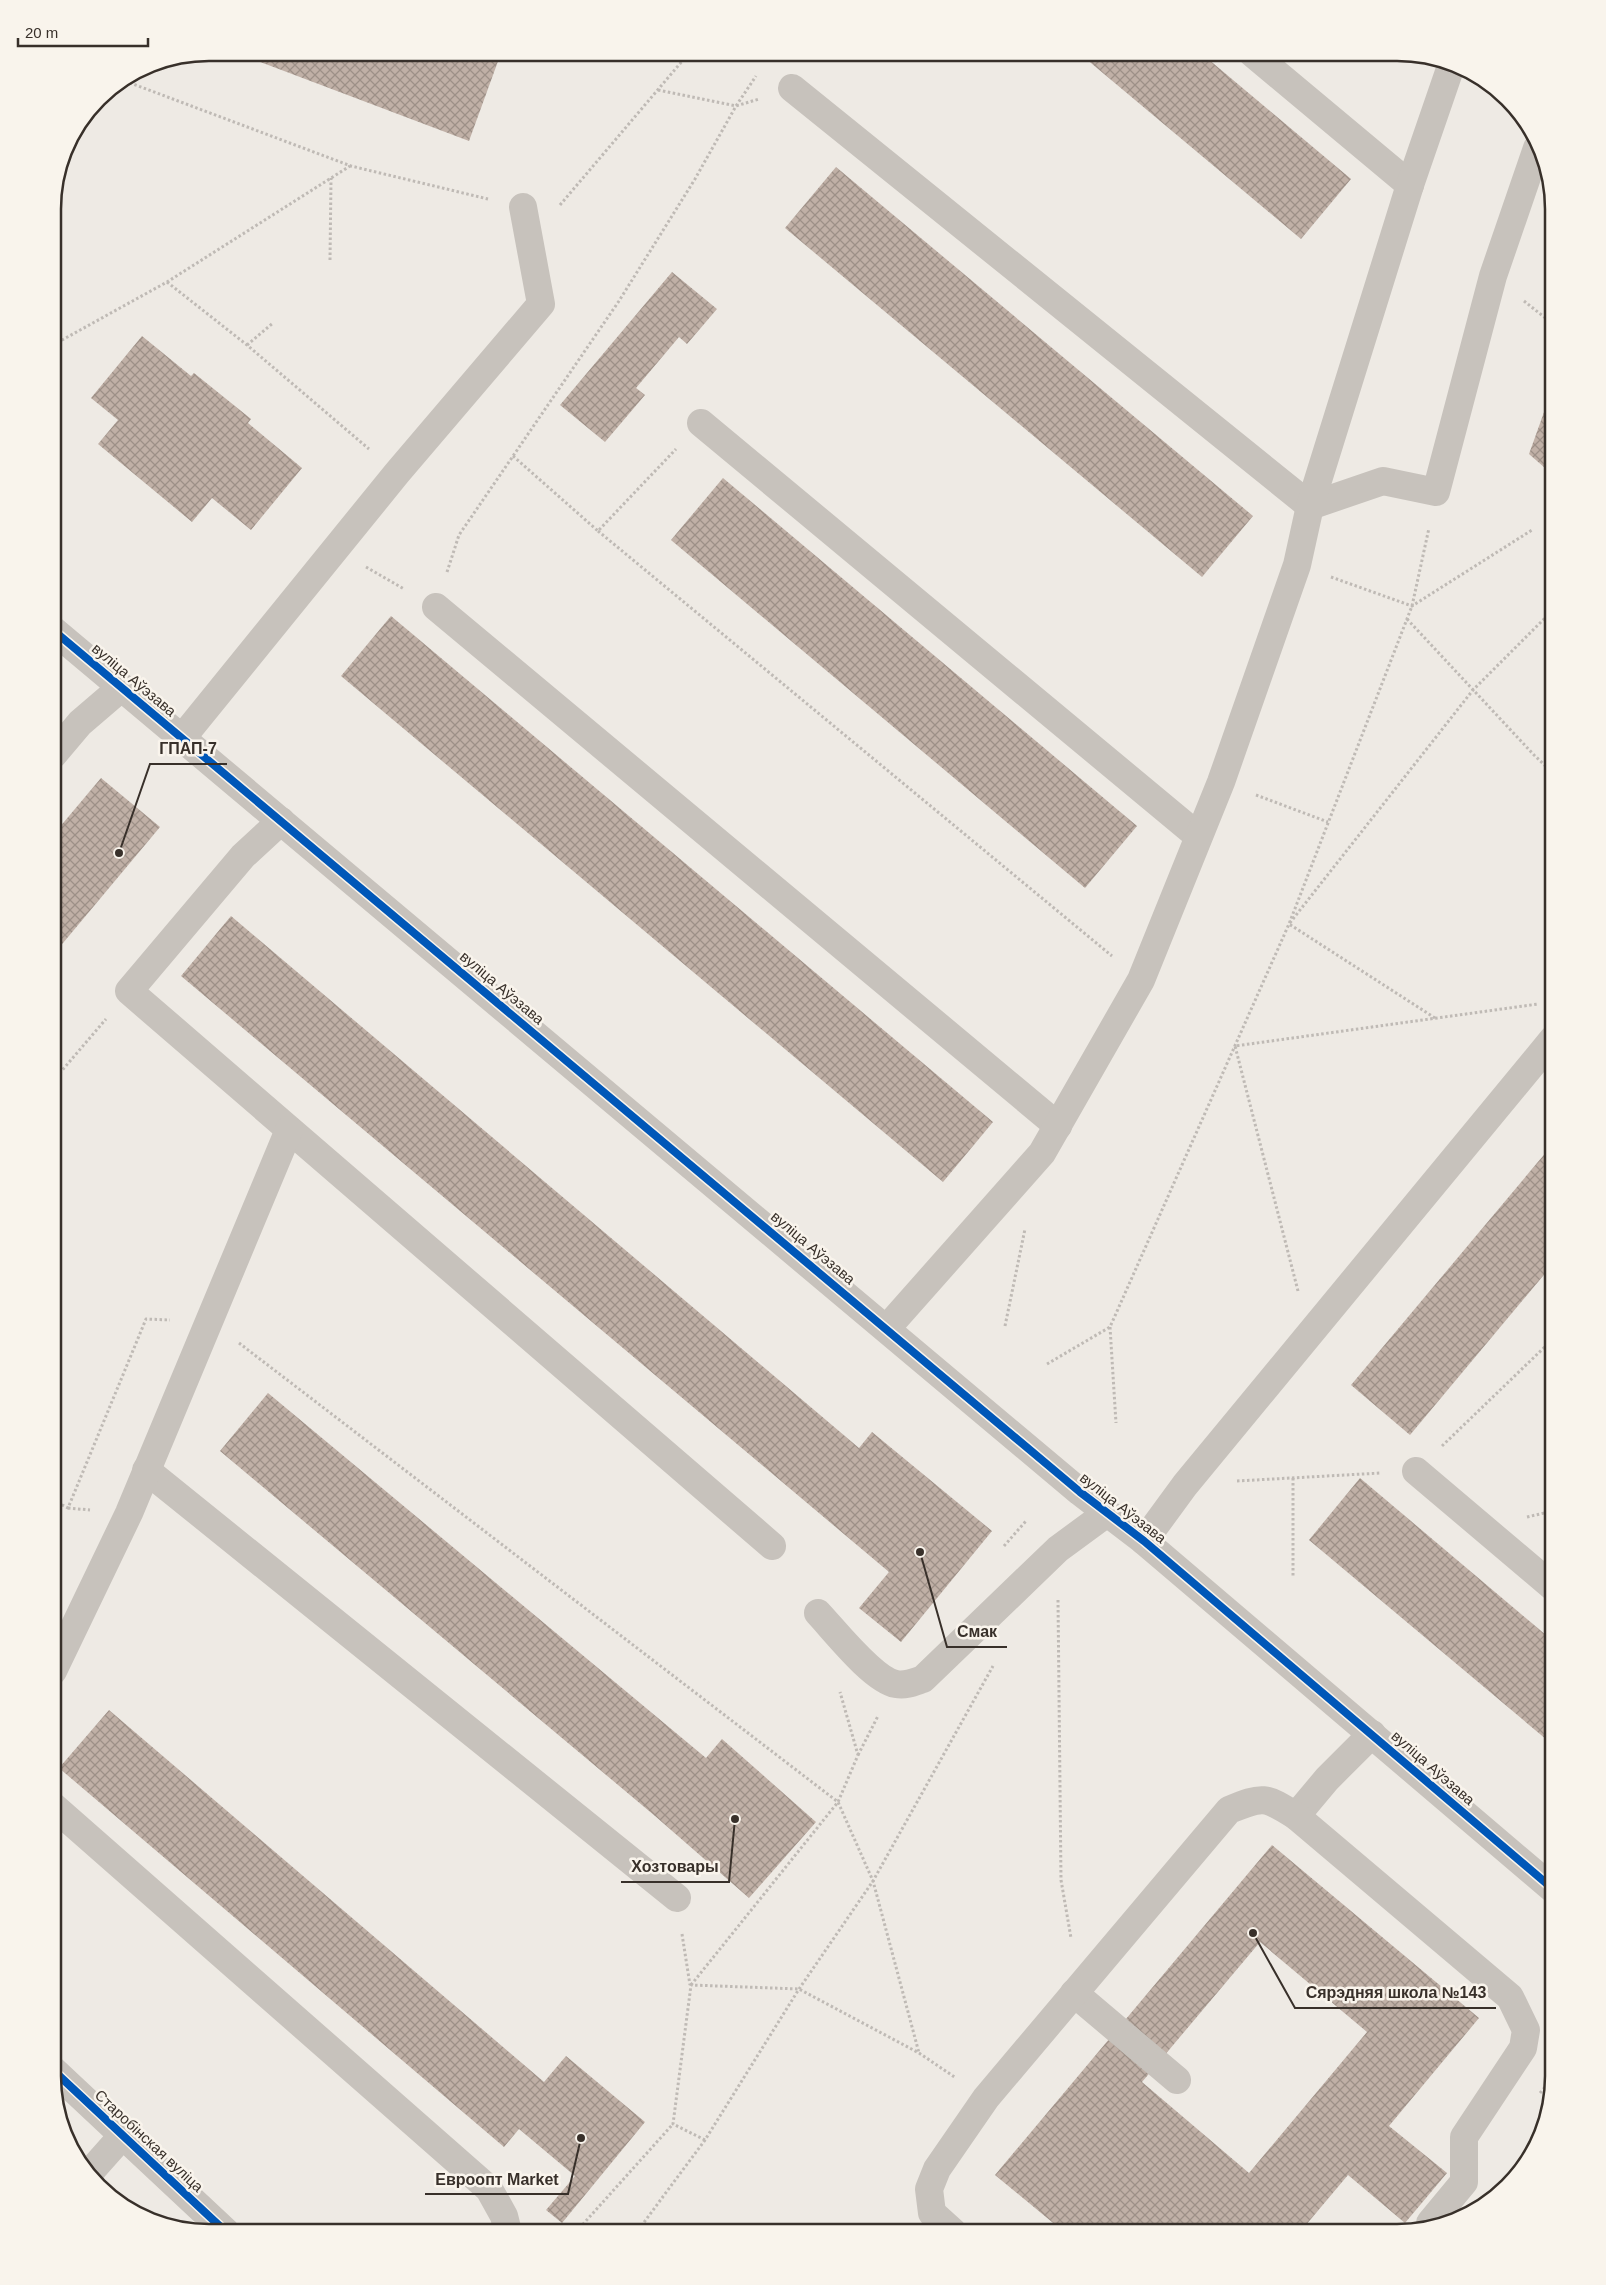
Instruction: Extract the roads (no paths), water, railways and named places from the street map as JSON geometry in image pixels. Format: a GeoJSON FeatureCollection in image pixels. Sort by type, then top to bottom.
{"type":"FeatureCollection","features":[{"type":"Feature","properties":{"kind":"street"},"geometry":{"type":"LineString","coordinates":[[1263,62],[1410,185]]}},
{"type":"Feature","properties":{"kind":"street"},"geometry":{"type":"LineString","coordinates":[[887,1328],[1042,1153],[1141,980],[1221,782],[1297,565],[1310,506],[1410,185],[1449,71]]}},
{"type":"Feature","properties":{"kind":"street"},"geometry":{"type":"LineString","coordinates":[[792,88],[1310,506]]}},
{"type":"Feature","properties":{"kind":"street"},"geometry":{"type":"LineString","coordinates":[[1310,506],[1383,480],[1436,492],[1493,276],[1534,156]]}},
{"type":"Feature","properties":{"kind":"street"},"geometry":{"type":"LineString","coordinates":[[182,738],[397,473],[541,304],[523,207]]}},
{"type":"Feature","properties":{"kind":"street"},"geometry":{"type":"LineString","coordinates":[[700,423],[1198,836]]}},
{"type":"Feature","properties":{"kind":"street"},"geometry":{"type":"LineString","coordinates":[[436,608],[1058,1126]]}},
{"type":"Feature","properties":{"kind":"street","name":"вуліца Аўэзава"},"geometry":{"type":"LineString","coordinates":[[62,637],[887,1328],[1080,1492],[1144,1541],[1545,1881]]}},
{"type":"Feature","properties":{"kind":"street"},"geometry":{"type":"LineString","coordinates":[[62,745],[80,723],[122,687]]}},
{"type":"Feature","properties":{"kind":"street"},"geometry":{"type":"LineString","coordinates":[[281,821],[243,856],[129,991],[772,1546]]}},
{"type":"Feature","properties":{"kind":"street"},"geometry":{"type":"LineString","coordinates":[[1144,1541],[1185,1485],[1545,1050]]}},
{"type":"Feature","properties":{"kind":"street"},"geometry":{"type":"LineString","coordinates":[[61,1654],[129,1513],[289,1130]]}},
{"type":"Feature","properties":{"kind":"street"},"geometry":{"type":"LineString","coordinates":[[146,1470],[677,1898]]}},
{"type":"Feature","properties":{"kind":"street"},"geometry":{"type":"LineString","coordinates":[[1416,1470],[1545,1579]]}},
{"type":"Feature","properties":{"kind":"street"},"geometry":{"type":"LineString","coordinates":[[818,1614],[877,1675],[894,1684],[907,1685],[923,1679],[1058,1549],[1107,1513]]}},
{"type":"Feature","properties":{"kind":"street"},"geometry":{"type":"LineString","coordinates":[[1296,1816],[1327,1779],[1372,1734]]}},
{"type":"Feature","properties":{"kind":"street"},"geometry":{"type":"LineString","coordinates":[[944,2224],[932,2213],[929,2189],[937,2169],[986,2098],[1229,1810],[1257,1799],[1276,1804],[1296,1816],[1510,1997],[1526,2030],[1523,2048],[1464,2137],[1464,2182],[1434,2219]]}},
{"type":"Feature","properties":{"kind":"street"},"geometry":{"type":"LineString","coordinates":[[61,1814],[489,2189],[504,2216],[506,2223]]}},
{"type":"Feature","properties":{"kind":"street"},"geometry":{"type":"LineString","coordinates":[[1074,1993],[1177,2080]]}},
{"type":"Feature","properties":{"kind":"street","name":"Старобінская вуліца"},"geometry":{"type":"LineString","coordinates":[[61,2079],[216,2223]]}},
{"type":"Feature","properties":{"kind":"street"},"geometry":{"type":"LineString","coordinates":[[94,2168],[123,2135]]}},
{"type":"Feature","properties":{"kind":"place","name":"ГПАП-7"},"geometry":{"type":"Point","coordinates":[119,853]}},
{"type":"Feature","properties":{"kind":"place","name":"Смак"},"geometry":{"type":"Point","coordinates":[920,1552]}},
{"type":"Feature","properties":{"kind":"place","name":"Хозтовары"},"geometry":{"type":"Point","coordinates":[735,1819]}},
{"type":"Feature","properties":{"kind":"place","name":"Сярэдняя школа №143"},"geometry":{"type":"Point","coordinates":[1253,1933]}},
{"type":"Feature","properties":{"kind":"place","name":"Евроопт Market"},"geometry":{"type":"Point","coordinates":[581,2138]}}]}
